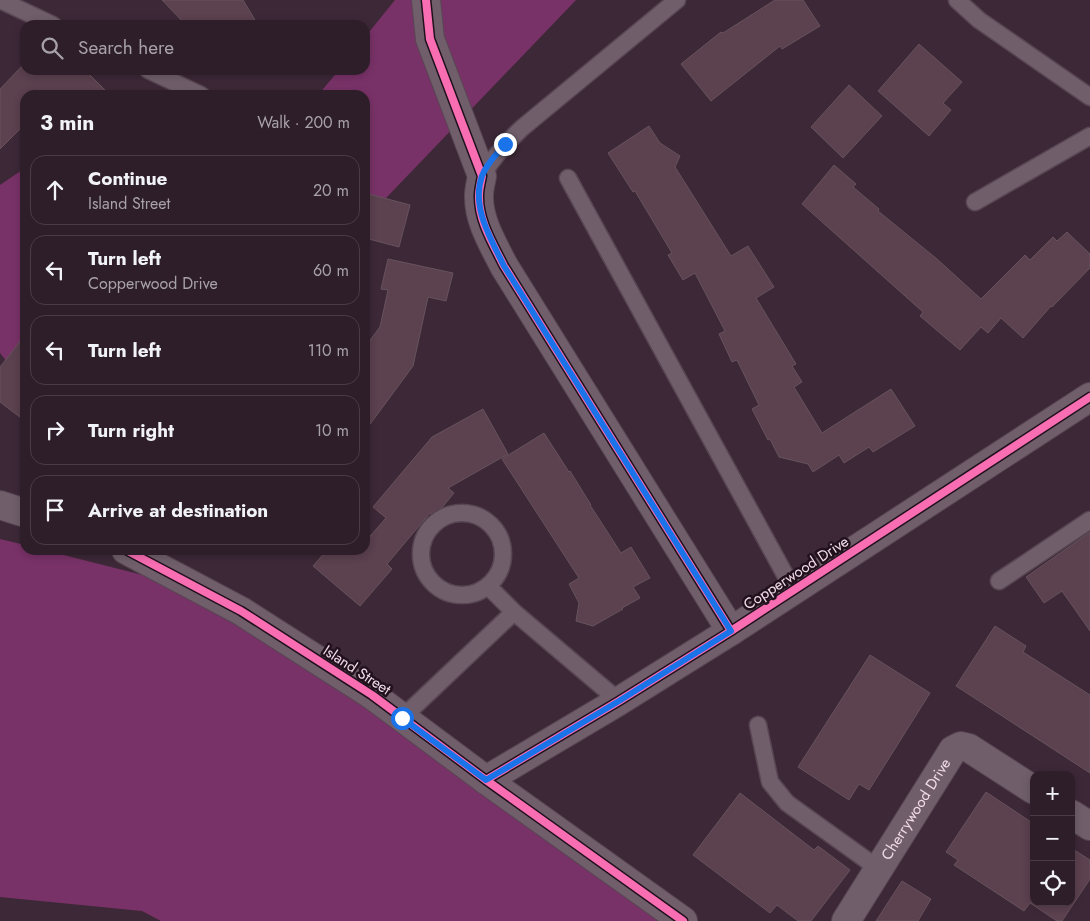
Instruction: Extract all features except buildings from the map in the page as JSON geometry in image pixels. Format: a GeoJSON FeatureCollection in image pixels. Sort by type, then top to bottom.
{"type":"FeatureCollection","features":[{"type":"Feature","properties":{"kind":"street"},"geometry":{"type":"LineString","coordinates":[[426,0],[430,39],[482,176],[479,195],[480,212],[486,229],[504,266],[731,631]]}},
{"type":"Feature","properties":{"kind":"street","name":"Copperwood Drive"},"geometry":{"type":"LineString","coordinates":[[486,780],[619,701],[731,631],[1090,397]]}},
{"type":"Feature","properties":{"kind":"street"},"geometry":{"type":"LineString","coordinates":[[0,505],[20,511]]}},
{"type":"Feature","properties":{"kind":"street","name":"Island Street"},"geometry":{"type":"LineString","coordinates":[[135,555],[241,612],[372,695],[486,780],[683,921]]}},
{"type":"Feature","properties":{"kind":"street","name":"Cherrywood Drive"},"geometry":{"type":"LineString","coordinates":[[846,921],[953,750],[961,746],[969,748],[1030,787]]}},
{"type":"Feature","properties":{"kind":"street"},"geometry":{"type":"LineString","coordinates":[[1074,816],[1090,826]]}},
{"type":"Feature","properties":{"kind":"lane"},"geometry":{"type":"LineString","coordinates":[[0,0],[42,20]]}},
{"type":"Feature","properties":{"kind":"lane"},"geometry":{"type":"LineString","coordinates":[[482,176],[491,160],[522,128],[677,0]]}},
{"type":"Feature","properties":{"kind":"lane"},"geometry":{"type":"LineString","coordinates":[[957,0],[979,20],[1090,97]]}},
{"type":"Feature","properties":{"kind":"lane"},"geometry":{"type":"LineString","coordinates":[[159,75],[190,90]]}},
{"type":"Feature","properties":{"kind":"lane"},"geometry":{"type":"LineString","coordinates":[[975,202],[1090,136]]}},
{"type":"Feature","properties":{"kind":"lane"},"geometry":{"type":"LineString","coordinates":[[568,178],[794,591]]}},
{"type":"Feature","properties":{"kind":"lane"},"geometry":{"type":"LineString","coordinates":[[461,512],[474,514],[486,519],[495,528],[504,552],[502,565],[497,577],[488,586],[476,593],[461,595],[447,592],[435,585],[426,574],[421,560],[422,546],[427,532],[436,522],[449,515],[461,512]]}},
{"type":"Feature","properties":{"kind":"lane"},"geometry":{"type":"LineString","coordinates":[[998,581],[1090,520]]}},
{"type":"Feature","properties":{"kind":"lane"},"geometry":{"type":"LineString","coordinates":[[488,586],[514,612],[619,701]]}},
{"type":"Feature","properties":{"kind":"lane"},"geometry":{"type":"LineString","coordinates":[[402,718],[514,612]]}},
{"type":"Feature","properties":{"kind":"lane"},"geometry":{"type":"LineString","coordinates":[[758,725],[770,782],[787,803],[879,869]]}},
{"type":"Feature","properties":{"kind":"shaded area"},"geometry":{"type":"Polygon","coordinates":[[[395,0],[576,0],[370,215],[370,90],[322,90],[335,75],[370,75],[370,31],[395,0]]]}},
{"type":"Feature","properties":{"kind":"shaded area"},"geometry":{"type":"Polygon","coordinates":[[[20,171],[20,379],[0,353],[0,185],[20,171]]]}},
{"type":"Feature","properties":{"kind":"shaded area"},"geometry":{"type":"Polygon","coordinates":[[[0,539],[20,544],[20,555],[64,555],[257,604],[668,921],[161,921],[142,911],[0,897],[0,539]]]}},
{"type":"Feature","properties":{"kind":"cycle path"},"geometry":{"type":"LineString","coordinates":[[426,0],[430,39],[482,176],[479,204],[491,240],[504,266],[731,631]]}},
{"type":"Feature","properties":{"kind":"cycle path"},"geometry":{"type":"LineString","coordinates":[[486,780],[619,701],[731,631],[1090,397]]}},
{"type":"Feature","properties":{"kind":"cycle path"},"geometry":{"type":"LineString","coordinates":[[135,555],[241,611],[372,695],[486,780],[683,921]]}},
{"type":"Feature","properties":{"kind":"route"},"geometry":{"type":"LineString","coordinates":[[402,718],[486,780],[619,701],[731,631],[504,266],[486,229],[480,212],[479,195],[482,176],[491,160],[505,144]]}}]}
